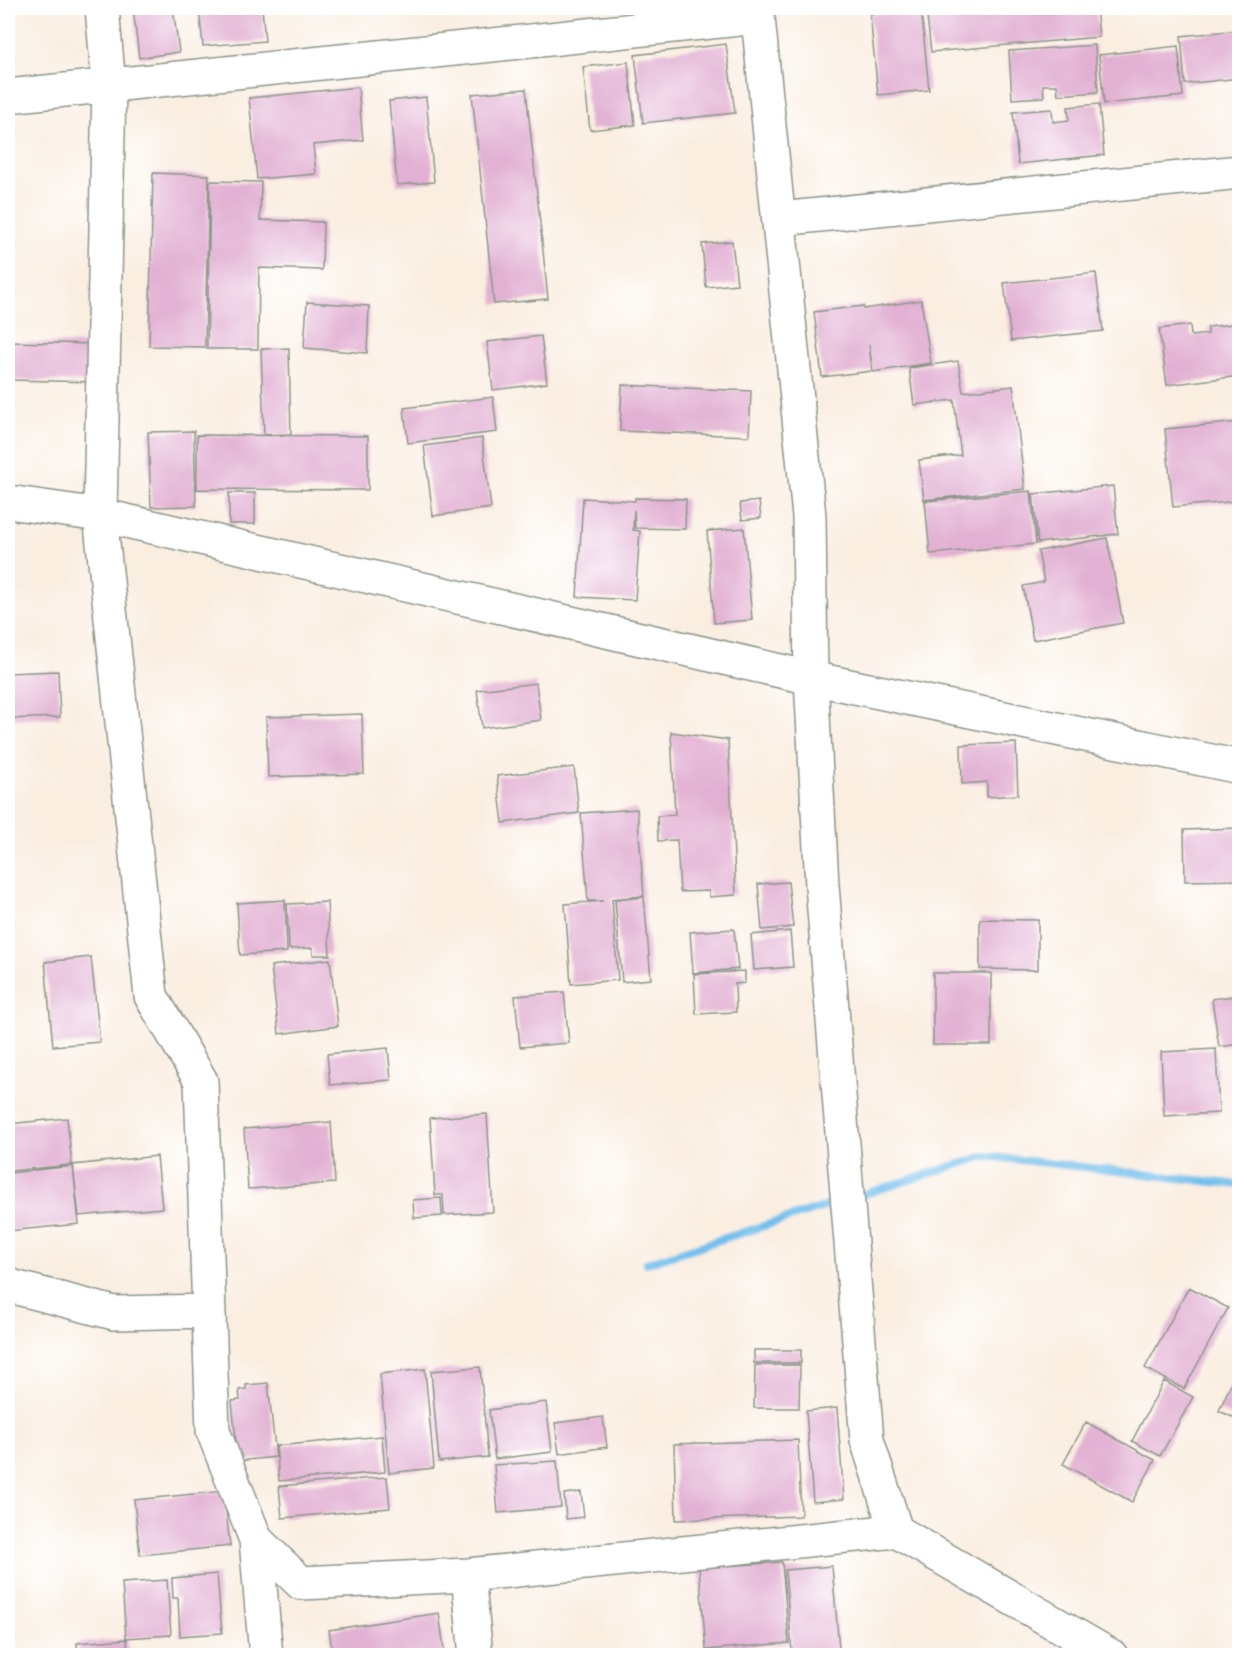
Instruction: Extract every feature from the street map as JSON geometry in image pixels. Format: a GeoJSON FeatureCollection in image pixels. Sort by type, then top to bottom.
{"type":"FeatureCollection","features":[{"type":"Feature","properties":{"kind":"street"},"geometry":{"type":"LineString","coordinates":[[102,8],[109,86],[100,514],[151,996],[201,1081],[213,1431],[256,1540],[266,1656]]}},
{"type":"Feature","properties":{"kind":"street"},"geometry":{"type":"LineString","coordinates":[[8,96],[757,12],[809,516],[811,678],[822,885],[867,1440],[896,1531]]}},
{"type":"Feature","properties":{"kind":"street"},"geometry":{"type":"LineString","coordinates":[[780,219],[1239,172]]}},
{"type":"Feature","properties":{"kind":"street"},"geometry":{"type":"LineString","coordinates":[[8,502],[100,514],[811,678],[1239,767]]}},
{"type":"Feature","properties":{"kind":"street"},"geometry":{"type":"LineString","coordinates":[[8,1284],[114,1313],[209,1311]]}},
{"type":"Feature","properties":{"kind":"street"},"geometry":{"type":"LineString","coordinates":[[256,1540],[301,1583],[468,1575],[896,1531],[1111,1656]]}},
{"type":"Feature","properties":{"kind":"street"},"geometry":{"type":"LineString","coordinates":[[468,1575],[476,1656]]}},
{"type":"Feature","properties":{"kind":"building"},"geometry":{"type":"Polygon","coordinates":[[[133,8],[173,8],[179,52],[139,58],[133,8]]]}},
{"type":"Feature","properties":{"kind":"building"},"geometry":{"type":"Polygon","coordinates":[[[199,8],[262,8],[265,41],[203,46],[199,8]]]}},
{"type":"Feature","properties":{"kind":"building"},"geometry":{"type":"Polygon","coordinates":[[[926,8],[1096,8],[1099,37],[931,52],[926,8]]]}},
{"type":"Feature","properties":{"kind":"building"},"geometry":{"type":"Polygon","coordinates":[[[921,9],[929,90],[878,95],[870,14],[921,9]]]}},
{"type":"Feature","properties":{"kind":"building"},"geometry":{"type":"Polygon","coordinates":[[[1240,30],[1240,78],[1185,84],[1181,36],[1240,30]]]}},
{"type":"Feature","properties":{"kind":"building"},"geometry":{"type":"Polygon","coordinates":[[[726,44],[735,113],[643,123],[635,55],[726,44]]]}},
{"type":"Feature","properties":{"kind":"building"},"geometry":{"type":"Polygon","coordinates":[[[1095,45],[1098,92],[1058,95],[1057,85],[1043,85],[1044,97],[1012,99],[1009,51],[1095,45]]]}},
{"type":"Feature","properties":{"kind":"building"},"geometry":{"type":"Polygon","coordinates":[[[1178,46],[1183,96],[1104,104],[1099,55],[1178,46]]]}},
{"type":"Feature","properties":{"kind":"building"},"geometry":{"type":"Polygon","coordinates":[[[628,62],[635,125],[590,130],[583,67],[628,62]]]}},
{"type":"Feature","properties":{"kind":"building"},"geometry":{"type":"Polygon","coordinates":[[[358,87],[363,140],[313,145],[316,174],[257,179],[249,98],[358,87]]]}},
{"type":"Feature","properties":{"kind":"building"},"geometry":{"type":"Polygon","coordinates":[[[526,89],[548,299],[494,304],[472,94],[526,89]]]}},
{"type":"Feature","properties":{"kind":"building"},"geometry":{"type":"Polygon","coordinates":[[[426,97],[434,182],[397,185],[389,101],[426,97]]]}},
{"type":"Feature","properties":{"kind":"building"},"geometry":{"type":"Polygon","coordinates":[[[1099,104],[1104,155],[1018,164],[1013,112],[1052,109],[1053,122],[1069,120],[1068,107],[1099,104]]]}},
{"type":"Feature","properties":{"kind":"building"},"geometry":{"type":"Polygon","coordinates":[[[153,173],[209,175],[205,347],[149,346],[153,173]]]}},
{"type":"Feature","properties":{"kind":"building"},"geometry":{"type":"Polygon","coordinates":[[[210,181],[261,182],[260,220],[323,222],[322,270],[259,268],[258,349],[207,349],[210,181]]]}},
{"type":"Feature","properties":{"kind":"building"},"geometry":{"type":"Polygon","coordinates":[[[732,241],[737,284],[706,287],[702,244],[732,241]]]}},
{"type":"Feature","properties":{"kind":"building"},"geometry":{"type":"Polygon","coordinates":[[[1096,273],[1103,331],[1011,341],[1004,283],[1096,273]]]}},
{"type":"Feature","properties":{"kind":"building"},"geometry":{"type":"Polygon","coordinates":[[[921,300],[931,363],[873,372],[869,344],[872,371],[822,377],[814,312],[863,306],[864,309],[921,300]]]}},
{"type":"Feature","properties":{"kind":"building"},"geometry":{"type":"Polygon","coordinates":[[[307,302],[369,306],[367,353],[304,348],[307,302]]]}},
{"type":"Feature","properties":{"kind":"building"},"geometry":{"type":"Polygon","coordinates":[[[1240,323],[1240,376],[1167,385],[1159,329],[1190,325],[1191,336],[1208,334],[1208,327],[1240,323]]]}},
{"type":"Feature","properties":{"kind":"building"},"geometry":{"type":"Polygon","coordinates":[[[541,336],[547,383],[493,390],[487,342],[541,336]]]}},
{"type":"Feature","properties":{"kind":"building"},"geometry":{"type":"Polygon","coordinates":[[[8,342],[97,344],[96,382],[8,380],[8,342]]]}},
{"type":"Feature","properties":{"kind":"building"},"geometry":{"type":"Polygon","coordinates":[[[289,348],[291,434],[264,435],[261,349],[289,348]]]}},
{"type":"Feature","properties":{"kind":"building"},"geometry":{"type":"Polygon","coordinates":[[[958,361],[963,392],[1013,386],[1025,489],[924,500],[919,460],[961,455],[954,400],[914,405],[909,368],[958,361]]]}},
{"type":"Feature","properties":{"kind":"building"},"geometry":{"type":"Polygon","coordinates":[[[622,385],[751,391],[749,436],[620,431],[622,385]]]}},
{"type":"Feature","properties":{"kind":"building"},"geometry":{"type":"Polygon","coordinates":[[[493,397],[497,432],[408,443],[404,408],[493,397]]]}},
{"type":"Feature","properties":{"kind":"building"},"geometry":{"type":"Polygon","coordinates":[[[1240,422],[1240,501],[1173,507],[1165,429],[1240,422]]]}},
{"type":"Feature","properties":{"kind":"building"},"geometry":{"type":"Polygon","coordinates":[[[194,431],[196,506],[151,507],[148,432],[194,431]]]}},
{"type":"Feature","properties":{"kind":"building"},"geometry":{"type":"Polygon","coordinates":[[[197,435],[368,436],[368,490],[197,489],[197,435]]]}},
{"type":"Feature","properties":{"kind":"building"},"geometry":{"type":"Polygon","coordinates":[[[482,438],[491,508],[433,516],[424,446],[482,438]]]}},
{"type":"Feature","properties":{"kind":"building"},"geometry":{"type":"Polygon","coordinates":[[[1113,486],[1118,534],[1038,543],[1033,494],[1113,486]]]}},
{"type":"Feature","properties":{"kind":"building"},"geometry":{"type":"Polygon","coordinates":[[[1031,491],[1036,544],[930,554],[925,501],[1031,491]]]}},
{"type":"Feature","properties":{"kind":"building"},"geometry":{"type":"Polygon","coordinates":[[[229,493],[255,493],[255,524],[229,524],[229,493]]]}},
{"type":"Feature","properties":{"kind":"building"},"geometry":{"type":"Polygon","coordinates":[[[583,498],[635,501],[635,498],[686,499],[685,529],[635,528],[634,510],[633,530],[640,531],[635,600],[577,597],[583,498]]]}},
{"type":"Feature","properties":{"kind":"building"},"geometry":{"type":"Polygon","coordinates":[[[759,501],[761,518],[742,520],[740,503],[759,501]]]}},
{"type":"Feature","properties":{"kind":"building"},"geometry":{"type":"Polygon","coordinates":[[[744,528],[752,620],[714,623],[707,531],[744,528]]]}},
{"type":"Feature","properties":{"kind":"building"},"geometry":{"type":"Polygon","coordinates":[[[1107,538],[1123,623],[1033,640],[1023,586],[1044,582],[1038,551],[1107,538]]]}},
{"type":"Feature","properties":{"kind":"building"},"geometry":{"type":"Polygon","coordinates":[[[58,671],[60,717],[8,719],[8,673],[58,671]]]}},
{"type":"Feature","properties":{"kind":"building"},"geometry":{"type":"Polygon","coordinates":[[[536,683],[541,720],[482,728],[477,690],[536,683]]]}},
{"type":"Feature","properties":{"kind":"building"},"geometry":{"type":"Polygon","coordinates":[[[362,714],[364,774],[268,777],[266,717],[362,714]]]}},
{"type":"Feature","properties":{"kind":"building"},"geometry":{"type":"Polygon","coordinates":[[[671,732],[728,740],[736,895],[709,897],[709,891],[680,892],[677,840],[658,841],[657,816],[675,815],[671,732]]]}},
{"type":"Feature","properties":{"kind":"building"},"geometry":{"type":"Polygon","coordinates":[[[1016,743],[1018,795],[987,797],[987,782],[962,784],[961,745],[1016,743]]]}},
{"type":"Feature","properties":{"kind":"building"},"geometry":{"type":"Polygon","coordinates":[[[574,767],[579,813],[503,823],[497,776],[574,767]]]}},
{"type":"Feature","properties":{"kind":"building"},"geometry":{"type":"Polygon","coordinates":[[[637,809],[644,896],[612,899],[618,980],[571,984],[565,904],[603,901],[588,901],[581,813],[637,809]]]}},
{"type":"Feature","properties":{"kind":"building"},"geometry":{"type":"Polygon","coordinates":[[[1240,828],[1240,880],[1185,881],[1184,830],[1240,828]]]}},
{"type":"Feature","properties":{"kind":"building"},"geometry":{"type":"Polygon","coordinates":[[[788,882],[793,927],[762,930],[758,884],[788,882]]]}},
{"type":"Feature","properties":{"kind":"building"},"geometry":{"type":"Polygon","coordinates":[[[644,897],[651,979],[622,982],[615,900],[644,897]]]}},
{"type":"Feature","properties":{"kind":"building"},"geometry":{"type":"Polygon","coordinates":[[[285,900],[287,952],[240,955],[237,903],[285,900]]]}},
{"type":"Feature","properties":{"kind":"building"},"geometry":{"type":"Polygon","coordinates":[[[327,902],[330,955],[313,955],[313,948],[289,949],[287,904],[327,902]]]}},
{"type":"Feature","properties":{"kind":"building"},"geometry":{"type":"Polygon","coordinates":[[[980,919],[1038,920],[1038,970],[980,969],[980,919]]]}},
{"type":"Feature","properties":{"kind":"building"},"geometry":{"type":"Polygon","coordinates":[[[734,929],[738,969],[693,973],[690,932],[734,929]]]}},
{"type":"Feature","properties":{"kind":"building"},"geometry":{"type":"Polygon","coordinates":[[[790,931],[793,967],[754,970],[751,935],[790,931]]]}},
{"type":"Feature","properties":{"kind":"building"},"geometry":{"type":"Polygon","coordinates":[[[91,957],[100,1042],[53,1046],[45,962],[91,957]]]}},
{"type":"Feature","properties":{"kind":"building"},"geometry":{"type":"Polygon","coordinates":[[[330,959],[338,1026],[279,1034],[271,966],[330,959]]]}},
{"type":"Feature","properties":{"kind":"building"},"geometry":{"type":"Polygon","coordinates":[[[745,971],[745,983],[735,984],[736,1012],[696,1014],[694,974],[745,971]]]}},
{"type":"Feature","properties":{"kind":"building"},"geometry":{"type":"Polygon","coordinates":[[[933,973],[991,973],[991,1045],[933,1045],[933,973]]]}},
{"type":"Feature","properties":{"kind":"building"},"geometry":{"type":"Polygon","coordinates":[[[564,992],[569,1043],[520,1047],[515,996],[564,992]]]}},
{"type":"Feature","properties":{"kind":"building"},"geometry":{"type":"Polygon","coordinates":[[[1240,995],[1240,1044],[1219,1047],[1212,999],[1240,995]]]}},
{"type":"Feature","properties":{"kind":"building"},"geometry":{"type":"Polygon","coordinates":[[[388,1048],[391,1080],[330,1085],[327,1054],[388,1048]]]}},
{"type":"Feature","properties":{"kind":"building"},"geometry":{"type":"Polygon","coordinates":[[[1216,1049],[1219,1113],[1164,1116],[1161,1052],[1216,1049]]]}},
{"type":"Feature","properties":{"kind":"building"},"geometry":{"type":"Polygon","coordinates":[[[487,1114],[493,1212],[444,1215],[443,1195],[435,1195],[430,1118],[487,1114]]]}},
{"type":"Feature","properties":{"kind":"building"},"geometry":{"type":"Polygon","coordinates":[[[67,1118],[72,1165],[8,1171],[8,1124],[67,1118]]]}},
{"type":"Feature","properties":{"kind":"building"},"geometry":{"type":"Polygon","coordinates":[[[331,1122],[335,1183],[248,1189],[244,1129],[331,1122]]]}},
{"type":"Feature","properties":{"kind":"building"},"geometry":{"type":"Polygon","coordinates":[[[157,1156],[162,1208],[79,1216],[73,1165],[157,1156]]]}},
{"type":"Feature","properties":{"kind":"building"},"geometry":{"type":"Polygon","coordinates":[[[73,1166],[79,1224],[8,1231],[8,1173],[73,1166]]]}},
{"type":"Feature","properties":{"kind":"building"},"geometry":{"type":"Polygon","coordinates":[[[441,1198],[442,1216],[414,1218],[413,1200],[441,1198]]]}},
{"type":"Feature","properties":{"kind":"building"},"geometry":{"type":"Polygon","coordinates":[[[1189,1287],[1228,1308],[1184,1389],[1145,1368],[1189,1287]]]}},
{"type":"Feature","properties":{"kind":"building"},"geometry":{"type":"Polygon","coordinates":[[[754,1350],[801,1350],[801,1363],[754,1363],[754,1350]]]}},
{"type":"Feature","properties":{"kind":"building"},"geometry":{"type":"Polygon","coordinates":[[[755,1365],[800,1365],[799,1408],[754,1408],[755,1365]]]}},
{"type":"Feature","properties":{"kind":"building"},"geometry":{"type":"Polygon","coordinates":[[[480,1367],[488,1457],[439,1462],[431,1371],[480,1367]]]}},
{"type":"Feature","properties":{"kind":"building"},"geometry":{"type":"Polygon","coordinates":[[[425,1369],[434,1468],[389,1473],[380,1374],[425,1369]]]}},
{"type":"Feature","properties":{"kind":"building"},"geometry":{"type":"Polygon","coordinates":[[[1236,1372],[1240,1374],[1240,1420],[1219,1411],[1236,1372]]]}},
{"type":"Feature","properties":{"kind":"building"},"geometry":{"type":"Polygon","coordinates":[[[1164,1381],[1193,1397],[1160,1456],[1132,1441],[1164,1381]]]}},
{"type":"Feature","properties":{"kind":"building"},"geometry":{"type":"Polygon","coordinates":[[[268,1383],[276,1457],[238,1461],[232,1401],[240,1400],[239,1390],[246,1389],[246,1385],[268,1383]]]}},
{"type":"Feature","properties":{"kind":"building"},"geometry":{"type":"Polygon","coordinates":[[[546,1402],[552,1452],[495,1459],[489,1410],[546,1402]]]}},
{"type":"Feature","properties":{"kind":"building"},"geometry":{"type":"Polygon","coordinates":[[[837,1408],[844,1499],[813,1502],[806,1411],[837,1408]]]}},
{"type":"Feature","properties":{"kind":"building"},"geometry":{"type":"Polygon","coordinates":[[[603,1417],[607,1447],[559,1454],[555,1423],[603,1417]]]}},
{"type":"Feature","properties":{"kind":"building"},"geometry":{"type":"Polygon","coordinates":[[[1086,1422],[1155,1460],[1132,1502],[1063,1464],[1086,1422]]]}},
{"type":"Feature","properties":{"kind":"building"},"geometry":{"type":"Polygon","coordinates":[[[382,1436],[385,1472],[279,1481],[276,1446],[382,1436]]]}},
{"type":"Feature","properties":{"kind":"building"},"geometry":{"type":"Polygon","coordinates":[[[798,1440],[801,1516],[676,1520],[674,1444],[798,1440]]]}},
{"type":"Feature","properties":{"kind":"building"},"geometry":{"type":"Polygon","coordinates":[[[557,1461],[561,1507],[498,1513],[494,1465],[557,1461]]]}},
{"type":"Feature","properties":{"kind":"building"},"geometry":{"type":"Polygon","coordinates":[[[387,1477],[390,1508],[282,1518],[279,1486],[387,1477]]]}},
{"type":"Feature","properties":{"kind":"building"},"geometry":{"type":"Polygon","coordinates":[[[224,1491],[230,1546],[140,1555],[134,1500],[224,1491]]]}},
{"type":"Feature","properties":{"kind":"building"},"geometry":{"type":"Polygon","coordinates":[[[581,1492],[584,1517],[566,1519],[564,1494],[581,1492]]]}},
{"type":"Feature","properties":{"kind":"building"},"geometry":{"type":"Polygon","coordinates":[[[782,1562],[789,1643],[706,1650],[699,1568],[782,1562]]]}},
{"type":"Feature","properties":{"kind":"building"},"geometry":{"type":"Polygon","coordinates":[[[832,1566],[839,1648],[792,1652],[785,1570],[832,1566]]]}},
{"type":"Feature","properties":{"kind":"building"},"geometry":{"type":"Polygon","coordinates":[[[217,1574],[222,1633],[180,1636],[178,1598],[173,1598],[172,1578],[217,1574]]]}},
{"type":"Feature","properties":{"kind":"building"},"geometry":{"type":"Polygon","coordinates":[[[167,1580],[171,1635],[126,1638],[122,1583],[167,1580]]]}},
{"type":"Feature","properties":{"kind":"building"},"geometry":{"type":"Polygon","coordinates":[[[439,1613],[445,1656],[362,1656],[361,1651],[333,1655],[329,1630],[439,1613]]]}},
{"type":"Feature","properties":{"kind":"building"},"geometry":{"type":"Polygon","coordinates":[[[127,1639],[128,1656],[78,1656],[77,1643],[127,1639]]]}},
{"type":"Feature","properties":{"kind":"waterway"},"geometry":{"type":"LineString","coordinates":[[855,1197],[985,1156],[1240,1185]]}},
{"type":"Feature","properties":{"kind":"waterway"},"geometry":{"type":"LineString","coordinates":[[646,1263],[840,1202]]}}]}
